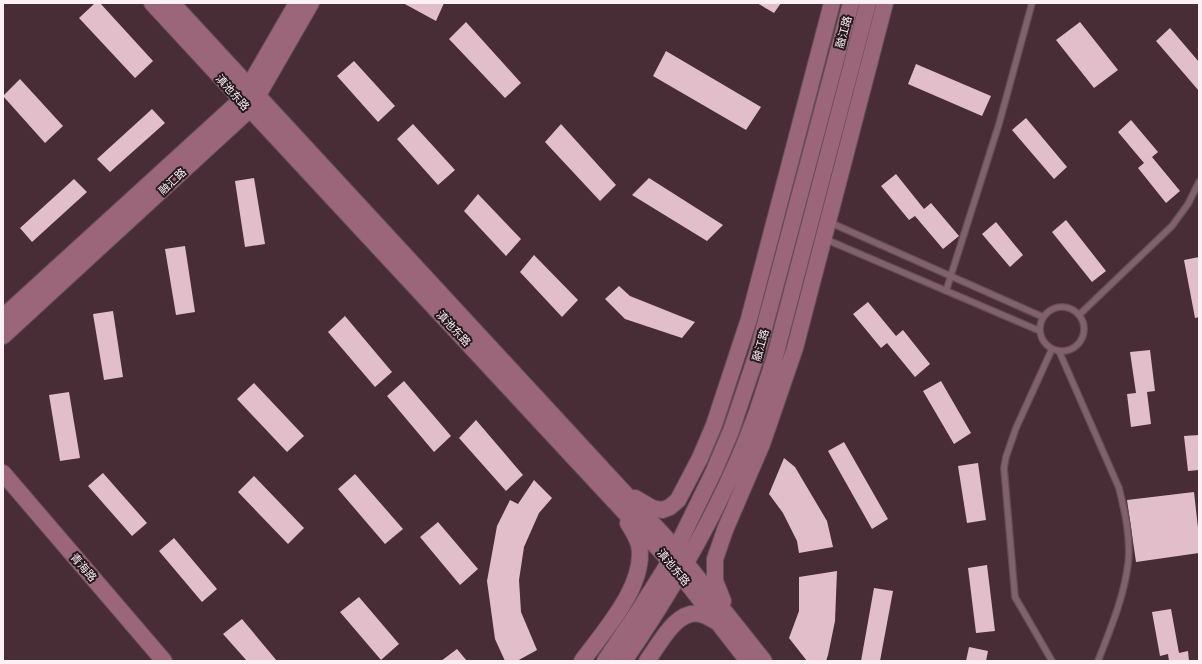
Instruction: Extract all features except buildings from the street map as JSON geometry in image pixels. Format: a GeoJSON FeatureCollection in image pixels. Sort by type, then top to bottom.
{"type":"FeatureCollection","features":[{"type":"Feature","properties":{"kind":"street","name":"滇池东路"},"geometry":{"type":"LineString","coordinates":[[152,3],[249,98],[673,555],[725,621],[764,661]]}},
{"type":"Feature","properties":{"kind":"street","name":"滇池东路"},"geometry":{"type":"LineString","coordinates":[[172,3],[249,98]]}},
{"type":"Feature","properties":{"kind":"street","name":"融汇路"},"geometry":{"type":"LineString","coordinates":[[3,317],[249,98],[297,3]]}},
{"type":"Feature","properties":{"kind":"street","name":"融汇路"},"geometry":{"type":"LineString","coordinates":[[3,336],[249,98],[311,3]]}},
{"type":"Feature","properties":{"kind":"street"},"geometry":{"type":"LineString","coordinates":[[613,490],[652,508],[662,510],[670,507],[678,500],[700,458],[714,425],[749,319],[832,3]]}},
{"type":"Feature","properties":{"kind":"street","name":"融江路"},"geometry":{"type":"LineString","coordinates":[[605,661],[638,612],[673,555],[694,509],[714,471],[731,431],[758,351],[851,3]]}},
{"type":"Feature","properties":{"kind":"street","name":"融江路"},"geometry":{"type":"LineString","coordinates":[[624,661],[647,627],[683,567],[718,502],[744,445],[765,389],[774,360],[868,3]]}},
{"type":"Feature","properties":{"kind":"street"},"geometry":{"type":"LineString","coordinates":[[725,621],[715,581],[715,558],[725,530],[762,444],[793,355],[885,3]]}},
{"type":"Feature","properties":{"kind":"street"},"geometry":{"type":"LineString","coordinates":[[694,509],[700,458]]}},
{"type":"Feature","properties":{"kind":"street","name":"青海路"},"geometry":{"type":"LineString","coordinates":[[3,473],[164,661]]}},
{"type":"Feature","properties":{"kind":"street"},"geometry":{"type":"LineString","coordinates":[[582,661],[623,605],[633,586],[640,563],[639,545],[613,490]]}},
{"type":"Feature","properties":{"kind":"street"},"geometry":{"type":"LineString","coordinates":[[696,544],[735,507]]}},
{"type":"Feature","properties":{"kind":"street"},"geometry":{"type":"LineString","coordinates":[[647,661],[676,621],[684,616],[693,613],[702,614],[725,621]]}},
{"type":"Feature","properties":{"kind":"street","name":"滇池东路"},"geometry":{"type":"LineString","coordinates":[[725,621],[748,661]]}},
{"type":"Feature","properties":{"kind":"street"},"geometry":{"type":"LineString","coordinates":[[643,661],[647,627]]}},
{"type":"Feature","properties":{"kind":"lane"},"geometry":{"type":"LineString","coordinates":[[946,291],[999,124],[1032,3]]}},
{"type":"Feature","properties":{"kind":"lane"},"geometry":{"type":"LineString","coordinates":[[1080,314],[1172,226],[1188,204],[1199,182]]}},
{"type":"Feature","properties":{"kind":"lane"},"geometry":{"type":"LineString","coordinates":[[828,222],[1043,317]]}},
{"type":"Feature","properties":{"kind":"lane"},"geometry":{"type":"LineString","coordinates":[[823,238],[1040,331]]}},
{"type":"Feature","properties":{"kind":"lane"},"geometry":{"type":"LineString","coordinates":[[1060,306],[1068,307],[1080,314],[1084,321],[1085,329],[1084,336],[1080,343],[1067,351],[1052,349],[1046,344],[1042,338],[1040,324],[1047,312],[1060,306]]}},
{"type":"Feature","properties":{"kind":"lane"},"geometry":{"type":"LineString","coordinates":[[1052,349],[1016,428],[1006,457],[1004,468],[1015,597],[1052,661]]}},
{"type":"Feature","properties":{"kind":"lane"},"geometry":{"type":"LineString","coordinates":[[1059,351],[1119,488],[1123,503],[1128,546],[1128,564],[1115,616],[1098,661]]}}]}
